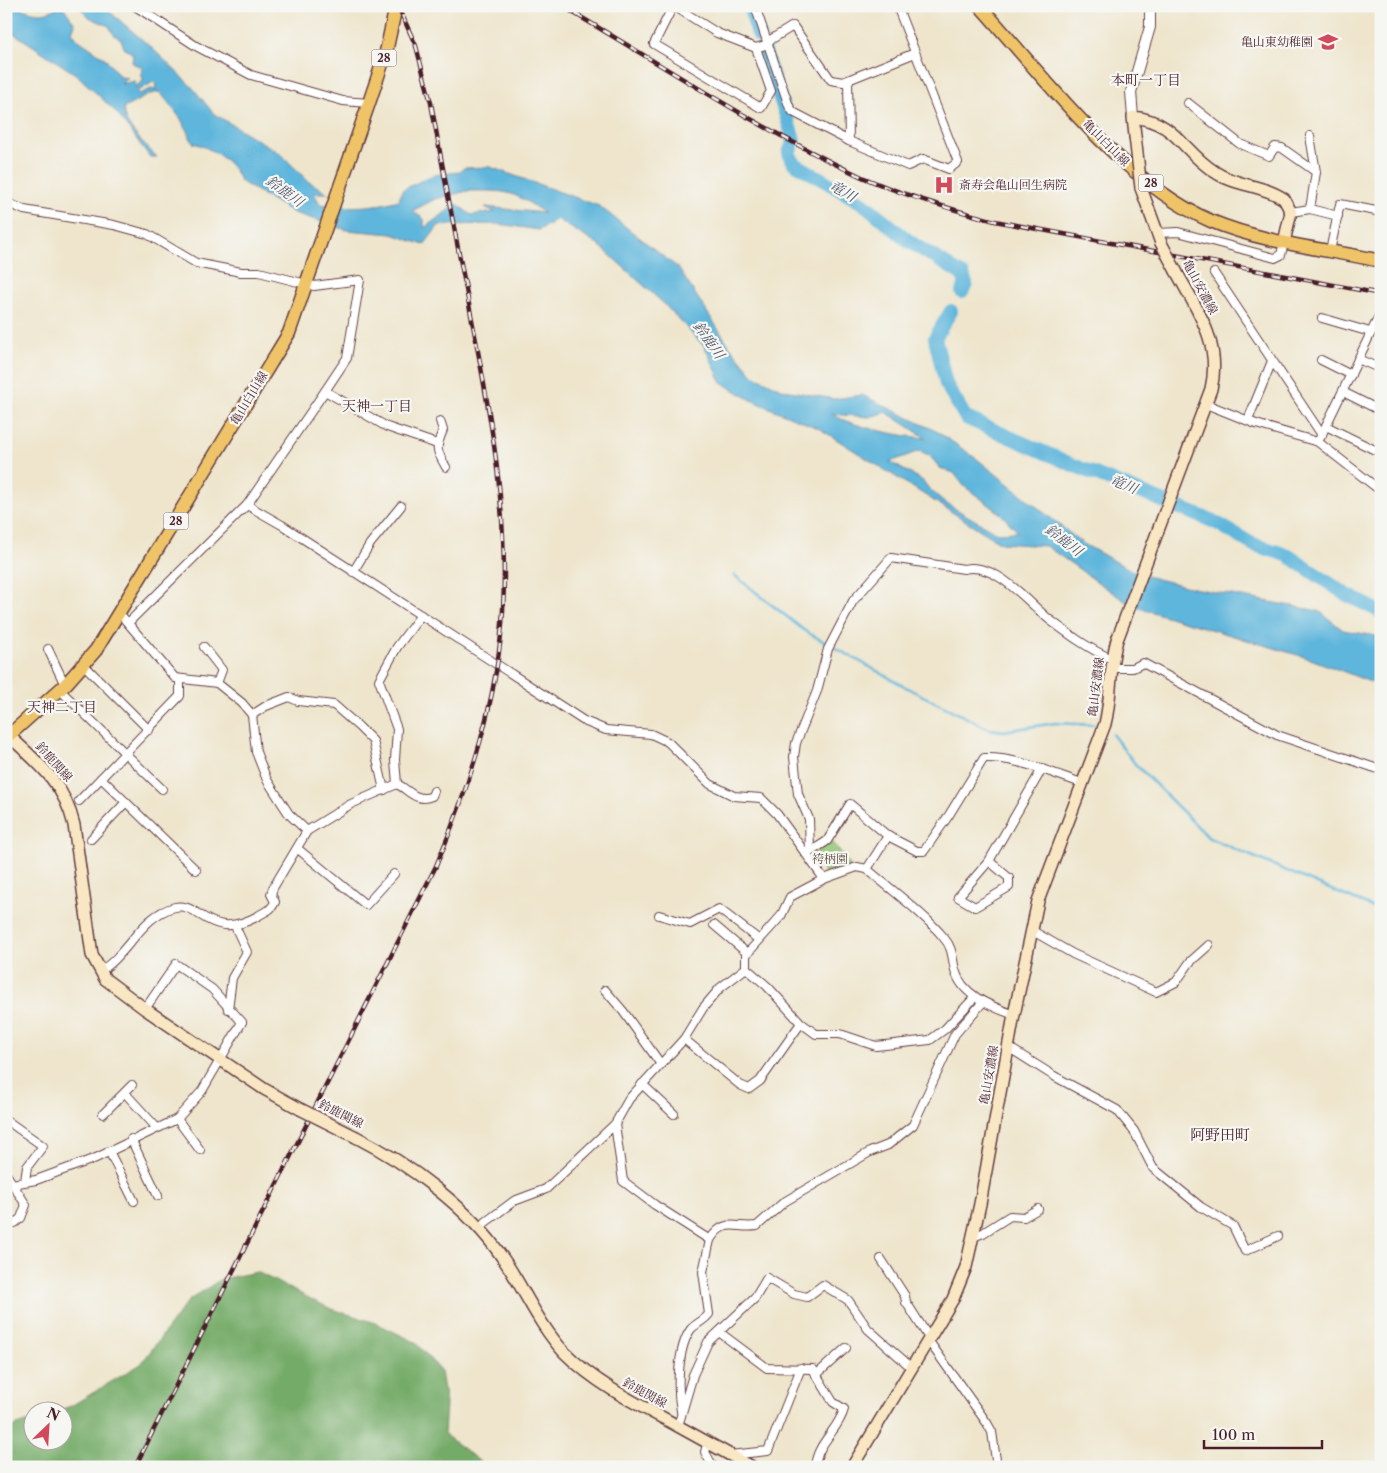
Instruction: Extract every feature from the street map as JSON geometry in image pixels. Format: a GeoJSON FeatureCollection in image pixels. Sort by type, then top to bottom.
{"type":"FeatureCollection","features":[{"type":"Feature","properties":{"kind":"main road","name":"亀山白山線"},"geometry":{"type":"LineString","coordinates":[[7,735],[84,665],[124,618],[289,333],[386,52],[396,6]]}},
{"type":"Feature","properties":{"kind":"main road","name":"亀山白山線"},"geometry":{"type":"LineString","coordinates":[[980,6],[1095,135],[1131,168],[1170,197],[1206,218],[1284,242],[1381,261]]}},
{"type":"Feature","properties":{"kind":"main road"},"geometry":{"type":"LineString","coordinates":[[1133,118],[1156,122],[1171,131],[1215,173],[1278,195],[1287,203],[1290,212],[1284,242]]}},
{"type":"Feature","properties":{"kind":"main road","name":"亀山安濃線"},"geometry":{"type":"LineString","coordinates":[[852,1467],[959,1287],[973,1237],[1031,930],[1047,875],[1107,716],[1112,663],[1117,640],[1205,407],[1215,373],[1213,346],[1207,330],[1159,238],[1141,188],[1133,118]]}},
{"type":"Feature","properties":{"kind":"main road","name":"鈴鹿関線"},"geometry":{"type":"LineString","coordinates":[[7,735],[50,775],[69,805],[74,825],[92,956],[105,978],[145,1008],[264,1089],[403,1164],[479,1226],[504,1259],[543,1325],[564,1351],[588,1373],[613,1390],[752,1467]]}},
{"type":"Feature","properties":{"kind":"street"},"geometry":{"type":"LineString","coordinates":[[136,6],[196,46],[252,75],[343,101],[368,106]]}},
{"type":"Feature","properties":{"kind":"street"},"geometry":{"type":"LineString","coordinates":[[756,48],[771,91],[761,108],[654,44],[673,6],[717,33],[756,48],[768,43],[794,26],[831,80],[843,82],[915,53]]}},
{"type":"Feature","properties":{"kind":"street"},"geometry":{"type":"LineString","coordinates":[[755,6],[788,106],[793,112],[849,141],[908,166],[923,159],[950,169],[957,165],[958,162],[897,6]]}},
{"type":"Feature","properties":{"kind":"street"},"geometry":{"type":"LineString","coordinates":[[1133,118],[1131,92],[1150,27],[1150,6]]}},
{"type":"Feature","properties":{"kind":"street"},"geometry":{"type":"LineString","coordinates":[[848,80],[849,141]]}},
{"type":"Feature","properties":{"kind":"street"},"geometry":{"type":"LineString","coordinates":[[1188,103],[1240,144],[1269,156],[1275,147],[1282,148],[1316,172]]}},
{"type":"Feature","properties":{"kind":"street"},"geometry":{"type":"LineString","coordinates":[[1310,136],[1316,172],[1310,208]]}},
{"type":"Feature","properties":{"kind":"street"},"geometry":{"type":"LineString","coordinates":[[6,202],[24,210],[114,225],[147,234],[196,263],[241,272],[259,272],[308,281],[314,286],[360,280],[347,358],[247,505],[124,618],[170,674],[180,680],[218,683],[233,694],[252,716],[256,752],[267,780],[288,814],[307,832]]}},
{"type":"Feature","properties":{"kind":"street"},"geometry":{"type":"LineString","coordinates":[[1330,251],[1340,204],[1381,212]]}},
{"type":"Feature","properties":{"kind":"street"},"geometry":{"type":"LineString","coordinates":[[1290,212],[1310,208],[1338,216]]}},
{"type":"Feature","properties":{"kind":"street"},"geometry":{"type":"LineString","coordinates":[[1159,238],[1178,232],[1275,258],[1281,255],[1284,242]]}},
{"type":"Feature","properties":{"kind":"street"},"geometry":{"type":"LineString","coordinates":[[1214,273],[1272,361],[1320,439],[1381,491]]}},
{"type":"Feature","properties":{"kind":"street"},"geometry":{"type":"LineString","coordinates":[[1320,439],[1381,312]]}},
{"type":"Feature","properties":{"kind":"street"},"geometry":{"type":"LineString","coordinates":[[1322,318],[1370,332]]}},
{"type":"Feature","properties":{"kind":"street"},"geometry":{"type":"LineString","coordinates":[[1358,359],[1381,369]]}},
{"type":"Feature","properties":{"kind":"street"},"geometry":{"type":"LineString","coordinates":[[1321,360],[1351,375]]}},
{"type":"Feature","properties":{"kind":"street"},"geometry":{"type":"LineString","coordinates":[[1248,420],[1272,361]]}},
{"type":"Feature","properties":{"kind":"street"},"geometry":{"type":"LineString","coordinates":[[325,391],[387,427],[436,444]]}},
{"type":"Feature","properties":{"kind":"street"},"geometry":{"type":"LineString","coordinates":[[1343,392],[1381,411]]}},
{"type":"Feature","properties":{"kind":"street"},"geometry":{"type":"LineString","coordinates":[[1205,407],[1320,439]]}},
{"type":"Feature","properties":{"kind":"street"},"geometry":{"type":"LineString","coordinates":[[440,421],[443,430],[436,444],[436,451],[446,467]]}},
{"type":"Feature","properties":{"kind":"street"},"geometry":{"type":"LineString","coordinates":[[1326,426],[1381,453]]}},
{"type":"Feature","properties":{"kind":"street"},"geometry":{"type":"LineString","coordinates":[[247,505],[282,525],[584,721],[606,730],[651,734],[668,742],[710,784],[734,796],[761,798],[809,853],[824,879]]}},
{"type":"Feature","properties":{"kind":"street"},"geometry":{"type":"LineString","coordinates":[[353,572],[370,544],[401,506]]}},
{"type":"Feature","properties":{"kind":"street"},"geometry":{"type":"LineString","coordinates":[[809,853],[809,819],[798,794],[794,757],[796,743],[817,691],[828,649],[832,641],[854,601],[891,558],[964,569],[974,568],[999,577],[1062,629],[1112,663],[1133,668],[1143,663],[1277,735],[1381,770]]}},
{"type":"Feature","properties":{"kind":"street"},"geometry":{"type":"LineString","coordinates":[[421,615],[397,647],[379,680],[398,729],[395,760],[397,784],[415,797],[429,798],[434,792]]}},
{"type":"Feature","properties":{"kind":"street"},"geometry":{"type":"LineString","coordinates":[[204,647],[222,670],[218,683]]}},
{"type":"Feature","properties":{"kind":"street"},"geometry":{"type":"LineString","coordinates":[[48,649],[62,687],[162,789]]}},
{"type":"Feature","properties":{"kind":"street"},"geometry":{"type":"LineString","coordinates":[[84,665],[149,730]]}},
{"type":"Feature","properties":{"kind":"street"},"geometry":{"type":"LineString","coordinates":[[79,802],[180,696],[180,680]]}},
{"type":"Feature","properties":{"kind":"street"},"geometry":{"type":"LineString","coordinates":[[252,716],[266,706],[289,696],[298,701],[334,705],[373,741],[384,790]]}},
{"type":"Feature","properties":{"kind":"street"},"geometry":{"type":"LineString","coordinates":[[809,853],[827,841],[850,804],[888,836],[924,851],[984,758],[998,757],[1042,769],[1082,783]]}},
{"type":"Feature","properties":{"kind":"street"},"geometry":{"type":"LineString","coordinates":[[989,861],[1009,878],[1009,887],[975,907],[958,897],[989,861],[1042,769]]}},
{"type":"Feature","properties":{"kind":"street"},"geometry":{"type":"LineString","coordinates":[[101,778],[196,870]]}},
{"type":"Feature","properties":{"kind":"street"},"geometry":{"type":"LineString","coordinates":[[100,971],[112,964],[148,923],[174,907],[183,906],[215,924],[235,926],[251,920],[273,907],[275,902],[271,894],[273,888],[307,832],[351,804],[397,784]]}},
{"type":"Feature","properties":{"kind":"street"},"geometry":{"type":"LineString","coordinates":[[91,839],[126,802]]}},
{"type":"Feature","properties":{"kind":"street"},"geometry":{"type":"LineString","coordinates":[[867,869],[888,836]]}},
{"type":"Feature","properties":{"kind":"street"},"geometry":{"type":"LineString","coordinates":[[298,849],[366,905],[394,874]]}},
{"type":"Feature","properties":{"kind":"street"},"geometry":{"type":"LineString","coordinates":[[479,1226],[514,1201],[546,1189],[615,1124],[626,1103],[660,1063],[684,1039],[703,1008],[720,988],[746,968],[747,953],[781,916],[790,897],[824,879],[857,867],[867,869],[944,938],[953,953],[956,972],[975,997],[1014,1015]]}},
{"type":"Feature","properties":{"kind":"street"},"geometry":{"type":"LineString","coordinates":[[659,915],[690,924],[719,909],[758,939]]}},
{"type":"Feature","properties":{"kind":"street"},"geometry":{"type":"LineString","coordinates":[[714,925],[747,953]]}},
{"type":"Feature","properties":{"kind":"street"},"geometry":{"type":"LineString","coordinates":[[228,1009],[232,978],[247,952],[235,926]]}},
{"type":"Feature","properties":{"kind":"street"},"geometry":{"type":"LineString","coordinates":[[1031,930],[1073,954],[1156,992],[1176,982],[1190,962],[1209,945]]}},
{"type":"Feature","properties":{"kind":"street"},"geometry":{"type":"LineString","coordinates":[[12,1184],[71,1168],[156,1127],[177,1119],[202,1091],[242,1022],[228,1009],[212,989],[176,964],[145,1008]]}},
{"type":"Feature","properties":{"kind":"street"},"geometry":{"type":"LineString","coordinates":[[746,968],[767,986],[802,1023],[816,1034],[840,1034],[876,1046],[922,1042],[938,1035],[975,997]]}},
{"type":"Feature","properties":{"kind":"street"},"geometry":{"type":"LineString","coordinates":[[605,990],[623,1010],[660,1063]]}},
{"type":"Feature","properties":{"kind":"street"},"geometry":{"type":"LineString","coordinates":[[682,1413],[679,1388],[683,1350],[692,1329],[709,1314],[703,1272],[710,1240],[717,1229],[723,1226],[757,1226],[784,1202],[870,1152],[896,1140],[913,1125],[919,1116],[954,1034],[983,1002]]}},
{"type":"Feature","properties":{"kind":"street"},"geometry":{"type":"LineString","coordinates":[[684,1039],[740,1085],[749,1089],[760,1081],[802,1023]]}},
{"type":"Feature","properties":{"kind":"street"},"geometry":{"type":"LineString","coordinates":[[1008,1047],[1054,1076],[1117,1110],[1134,1131],[1152,1168],[1201,1207],[1233,1226],[1246,1251],[1278,1236]]}},
{"type":"Feature","properties":{"kind":"street"},"geometry":{"type":"LineString","coordinates":[[642,1084],[674,1114]]}},
{"type":"Feature","properties":{"kind":"street"},"geometry":{"type":"LineString","coordinates":[[103,1114],[132,1085]]}},
{"type":"Feature","properties":{"kind":"street"},"geometry":{"type":"LineString","coordinates":[[125,1093],[156,1127]]}},
{"type":"Feature","properties":{"kind":"street"},"geometry":{"type":"LineString","coordinates":[[177,1119],[200,1150]]}},
{"type":"Feature","properties":{"kind":"street"},"geometry":{"type":"LineString","coordinates":[[6,1120],[43,1146],[28,1167],[25,1181]]}},
{"type":"Feature","properties":{"kind":"street"},"geometry":{"type":"LineString","coordinates":[[615,1124],[623,1180],[655,1205],[710,1240]]}},
{"type":"Feature","properties":{"kind":"street"},"geometry":{"type":"LineString","coordinates":[[131,1139],[158,1196]]}},
{"type":"Feature","properties":{"kind":"street"},"geometry":{"type":"LineString","coordinates":[[109,1151],[134,1201]]}},
{"type":"Feature","properties":{"kind":"street"},"geometry":{"type":"LineString","coordinates":[[6,1174],[26,1205],[21,1218],[15,1223]]}},
{"type":"Feature","properties":{"kind":"street"},"geometry":{"type":"LineString","coordinates":[[973,1237],[983,1234],[1010,1216],[1024,1217],[1038,1209]]}},
{"type":"Feature","properties":{"kind":"street"},"geometry":{"type":"LineString","coordinates":[[881,1259],[906,1296],[906,1302],[929,1339],[988,1423],[992,1432],[998,1467]]}},
{"type":"Feature","properties":{"kind":"street"},"geometry":{"type":"LineString","coordinates":[[678,1426],[701,1354],[708,1342],[755,1298],[767,1278],[794,1294],[807,1298],[823,1285],[848,1300],[868,1329],[912,1368]]}},
{"type":"Feature","properties":{"kind":"street"},"geometry":{"type":"LineString","coordinates":[[719,1332],[767,1368],[812,1369],[833,1402],[844,1409],[842,1420],[826,1437],[816,1460],[816,1467]]}},
{"type":"Feature","properties":{"kind":"street"},"geometry":{"type":"LineString","coordinates":[[816,1375],[846,1348]]}},
{"type":"Feature","properties":{"kind":"street"},"geometry":{"type":"LineString","coordinates":[[730,1455],[768,1450],[801,1368]]}},
{"type":"Feature","properties":{"kind":"street"},"geometry":{"type":"LineString","coordinates":[[708,1442],[705,1452],[714,1467]]}},
{"type":"Feature","properties":{"kind":"green space","name":"袴柄園"},"geometry":{"type":"Polygon","coordinates":[[[832,841],[850,867],[830,874],[825,873],[816,860],[814,853],[832,841]]]}},
{"type":"Feature","properties":{"kind":"green space"},"geometry":{"type":"Polygon","coordinates":[[[257,1272],[329,1308],[376,1323],[415,1342],[441,1371],[446,1404],[444,1434],[487,1467],[6,1467],[6,1429],[22,1423],[22,1450],[72,1450],[72,1405],[141,1364],[188,1301],[221,1279],[257,1272]]]}},
{"type":"Feature","properties":{"kind":"water","name":"鈴鹿川"},"geometry":{"type":"Polygon","coordinates":[[[6,6],[39,13],[64,8],[75,24],[72,32],[77,39],[105,58],[120,77],[128,78],[121,84],[135,81],[135,87],[144,80],[141,75],[142,67],[132,63],[133,54],[124,48],[121,39],[114,35],[109,26],[89,17],[78,6],[103,6],[153,49],[192,87],[214,114],[280,153],[309,182],[328,193],[314,193],[320,204],[360,207],[389,203],[399,200],[402,190],[433,175],[459,172],[464,168],[490,167],[599,206],[678,268],[730,347],[753,375],[784,390],[834,399],[862,395],[938,432],[977,459],[1082,543],[1138,574],[1193,588],[1319,611],[1343,630],[1381,637],[1381,686],[1308,658],[1132,606],[1046,546],[1001,543],[820,429],[753,401],[722,383],[705,347],[663,303],[600,246],[557,219],[539,230],[499,224],[439,225],[424,245],[392,234],[347,230],[294,213],[240,181],[228,162],[215,152],[193,143],[181,119],[160,92],[150,94],[124,108],[124,114],[130,127],[157,157],[150,157],[116,112],[77,75],[15,34],[6,34],[6,6]],[[155,81],[136,92],[139,94],[151,89],[156,90],[155,81]],[[467,191],[435,199],[412,211],[424,219],[424,228],[457,204],[471,215],[495,212],[485,207],[544,213],[523,199],[508,193],[467,191]],[[886,412],[869,417],[832,414],[851,423],[877,430],[904,436],[926,438],[886,412]],[[919,451],[890,462],[923,481],[929,489],[947,504],[997,533],[1018,532],[1000,513],[964,486],[954,473],[940,468],[929,455],[919,451]]]}},
{"type":"Feature","properties":{"kind":"waterway","name":"竜川"},"geometry":{"type":"LineString","coordinates":[[749,6],[759,36]]}},
{"type":"Feature","properties":{"kind":"waterway","name":"竜川"},"geometry":{"type":"LineString","coordinates":[[764,50],[794,140]]}},
{"type":"Feature","properties":{"kind":"waterway","name":"竜川"},"geometry":{"type":"LineString","coordinates":[[792,146],[789,153],[794,163],[864,204],[910,242],[963,275],[966,284],[962,292]]}},
{"type":"Feature","properties":{"kind":"waterway","name":"竜川"},"geometry":{"type":"LineString","coordinates":[[951,311],[935,338],[946,384],[966,418],[1080,468],[1215,522],[1252,544],[1287,555],[1347,595],[1381,612]]}},
{"type":"Feature","properties":{"kind":"waterway"},"geometry":{"type":"LineString","coordinates":[[734,575],[805,631],[913,691],[989,729],[1004,731],[1055,723],[1095,725]]}},
{"type":"Feature","properties":{"kind":"waterway"},"geometry":{"type":"LineString","coordinates":[[1112,734],[1136,765],[1209,838],[1381,911]]}},
{"type":"Feature","properties":{"kind":"railway"},"geometry":{"type":"LineString","coordinates":[[135,1467],[436,866],[471,773],[489,709],[495,676],[503,610],[504,569],[503,527],[494,446],[481,365],[431,103],[416,46],[398,6]]}},
{"type":"Feature","properties":{"kind":"railway"},"geometry":{"type":"LineString","coordinates":[[562,6],[785,138],[862,177],[911,196],[995,221],[1381,294]]}},
{"type":"Feature","properties":{"kind":"place","name":"亀山東幼稚園"},"geometry":{"type":"Point","coordinates":[1328,42]}},
{"type":"Feature","properties":{"kind":"place","name":"斎寿会亀山回生病院"},"geometry":{"type":"Point","coordinates":[944,185]}},
{"type":"Feature","properties":{"kind":"district","name":"本町一丁目"},"geometry":{"type":"Point","coordinates":[1146,80]}},
{"type":"Feature","properties":{"kind":"district","name":"天神一丁目"},"geometry":{"type":"Point","coordinates":[377,406]}},
{"type":"Feature","properties":{"kind":"district","name":"天神二丁目"},"geometry":{"type":"Point","coordinates":[62,707]}},
{"type":"Feature","properties":{"kind":"district","name":"阿野田町"},"geometry":{"type":"Point","coordinates":[1220,1135]}}]}
